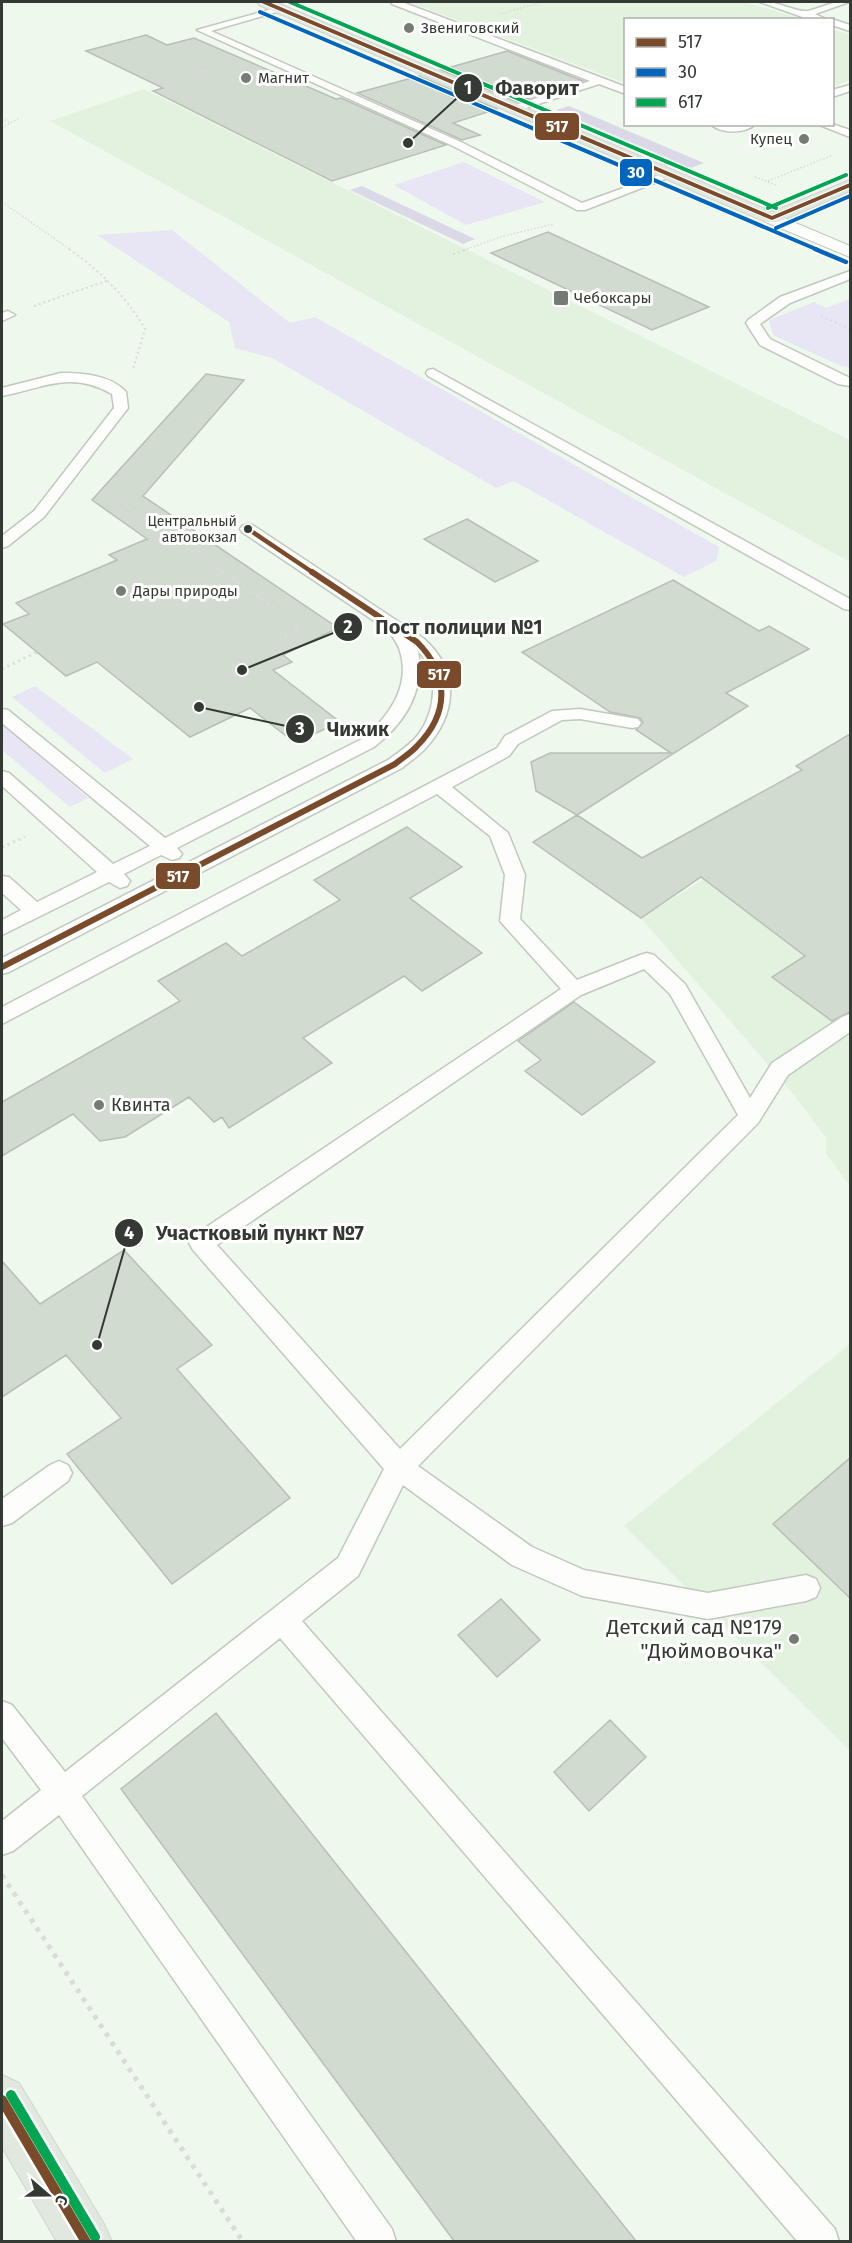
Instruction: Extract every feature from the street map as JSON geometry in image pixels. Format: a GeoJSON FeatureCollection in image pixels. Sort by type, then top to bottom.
{"type":"FeatureCollection","features":[{"type":"Feature","properties":{"kind":"main road"},"geometry":{"type":"LineString","coordinates":[[264,2],[772,218],[850,185]]}},
{"type":"Feature","properties":{"kind":"main road"},"geometry":{"type":"LineString","coordinates":[[2,2100],[86,2241]]}},
{"type":"Feature","properties":{"kind":"street"},"geometry":{"type":"LineString","coordinates":[[772,218],[850,252]]}},
{"type":"Feature","properties":{"kind":"lane"},"geometry":{"type":"LineString","coordinates":[[395,2],[624,90]]}},
{"type":"Feature","properties":{"kind":"lane"},"geometry":{"type":"LineString","coordinates":[[765,2],[818,18]]}},
{"type":"Feature","properties":{"kind":"lane"},"geometry":{"type":"LineString","coordinates":[[806,14],[844,2]]}},
{"type":"Feature","properties":{"kind":"lane"},"geometry":{"type":"LineString","coordinates":[[282,9],[202,30],[457,144],[581,207],[669,176]]}},
{"type":"Feature","properties":{"kind":"lane"},"geometry":{"type":"LineString","coordinates":[[834,23],[850,28]]}},
{"type":"Feature","properties":{"kind":"lane"},"geometry":{"type":"LineString","coordinates":[[513,109],[599,81]]}},
{"type":"Feature","properties":{"kind":"lane"},"geometry":{"type":"LineString","coordinates":[[834,93],[850,88]]}},
{"type":"Feature","properties":{"kind":"lane"},"geometry":{"type":"LineString","coordinates":[[720,126],[727,129],[746,126]]}},
{"type":"Feature","properties":{"kind":"lane"},"geometry":{"type":"LineString","coordinates":[[828,126],[850,134]]}},
{"type":"Feature","properties":{"kind":"lane"},"geometry":{"type":"LineString","coordinates":[[850,274],[785,300],[753,322],[765,342],[843,381],[850,382]]}},
{"type":"Feature","properties":{"kind":"lane"},"geometry":{"type":"LineString","coordinates":[[433,373],[850,605]]}},
{"type":"Feature","properties":{"kind":"lane"},"geometry":{"type":"LineString","coordinates":[[2,392],[64,376],[88,378],[108,384],[119,392],[121,408],[39,514],[2,543]]}},
{"type":"Feature","properties":{"kind":"lane"},"geometry":{"type":"LineString","coordinates":[[2,967],[395,764],[418,746],[435,722],[442,696],[440,672],[433,658],[417,642],[248,529]]}},
{"type":"Feature","properties":{"kind":"lane"},"geometry":{"type":"LineString","coordinates":[[2,928],[358,748],[382,733],[407,696],[411,674],[409,650],[395,627]]}},
{"type":"Feature","properties":{"kind":"lane"},"geometry":{"type":"LineString","coordinates":[[2,714],[190,869]]}},
{"type":"Feature","properties":{"kind":"lane"},"geometry":{"type":"LineString","coordinates":[[2,1016],[503,752],[511,740],[558,715],[580,714],[632,723]]}},
{"type":"Feature","properties":{"kind":"lane"},"geometry":{"type":"LineString","coordinates":[[2,777],[136,896]]}},
{"type":"Feature","properties":{"kind":"lane"},"geometry":{"type":"LineString","coordinates":[[439,786],[498,834],[515,875],[510,921],[574,990]]}},
{"type":"Feature","properties":{"kind":"lane"},"geometry":{"type":"LineString","coordinates":[[2,882],[34,911]]}},
{"type":"Feature","properties":{"kind":"lane"},"geometry":{"type":"LineString","coordinates":[[750,1118],[678,989],[647,960],[574,990],[201,1243],[399,1467],[522,1556],[582,1583],[708,1606],[806,1588]]}},
{"type":"Feature","properties":{"kind":"lane"},"geometry":{"type":"LineString","coordinates":[[2,1840],[348,1568],[399,1467],[750,1118],[780,1069],[850,1022]]}},
{"type":"Feature","properties":{"kind":"lane"},"geometry":{"type":"LineString","coordinates":[[2,1514],[58,1473]]}},
{"type":"Feature","properties":{"kind":"lane"},"geometry":{"type":"LineString","coordinates":[[283,1620],[822,2241]]}},
{"type":"Feature","properties":{"kind":"lane"},"geometry":{"type":"LineString","coordinates":[[2,1715],[63,1793],[379,2241]]}},
{"type":"Feature","properties":{"kind":"path"},"geometry":{"type":"LineString","coordinates":[[2,118],[9,122]]}},
{"type":"Feature","properties":{"kind":"path"},"geometry":{"type":"LineString","coordinates":[[2,127],[19,118]]}},
{"type":"Feature","properties":{"kind":"path"},"geometry":{"type":"LineString","coordinates":[[767,182],[840,152]]}},
{"type":"Feature","properties":{"kind":"path"},"geometry":{"type":"LineString","coordinates":[[2,202],[110,280],[136,309],[145,328]]}},
{"type":"Feature","properties":{"kind":"path"},"geometry":{"type":"LineString","coordinates":[[453,254],[503,236]]}},
{"type":"Feature","properties":{"kind":"path"},"geometry":{"type":"LineString","coordinates":[[5,316],[110,280]]}},
{"type":"Feature","properties":{"kind":"path"},"geometry":{"type":"LineString","coordinates":[[122,502],[296,623],[297,630],[291,635],[268,645]]}},
{"type":"Feature","properties":{"kind":"path"},"geometry":{"type":"LineString","coordinates":[[2,669],[37,652]]}},
{"type":"Feature","properties":{"kind":"path"},"geometry":{"type":"LineString","coordinates":[[2,1874],[243,2241]]}},
{"type":"Feature","properties":{"kind":"shaded area"},"geometry":{"type":"Polygon","coordinates":[[[409,2],[745,2],[799,18],[624,18],[624,83],[409,2]]]}},
{"type":"Feature","properties":{"kind":"shaded area"},"geometry":{"type":"Polygon","coordinates":[[[834,30],[850,35],[850,80],[834,87],[834,30]]]}},
{"type":"Feature","properties":{"kind":"shaded area"},"geometry":{"type":"Polygon","coordinates":[[[144,89],[850,440],[850,562],[50,121],[144,89]]]}},
{"type":"Feature","properties":{"kind":"shaded area"},"geometry":{"type":"Polygon","coordinates":[[[569,106],[704,163],[691,168],[556,110],[569,106]]]}},
{"type":"Feature","properties":{"kind":"shaded area"},"geometry":{"type":"Polygon","coordinates":[[[464,162],[545,202],[466,225],[394,185],[464,162]]]}},
{"type":"Feature","properties":{"kind":"shaded area"},"geometry":{"type":"Polygon","coordinates":[[[362,186],[475,239],[463,244],[350,190],[362,186]]]}},
{"type":"Feature","properties":{"kind":"shaded area"},"geometry":{"type":"Polygon","coordinates":[[[172,230],[290,323],[315,317],[719,547],[716,561],[684,577],[514,481],[496,488],[272,358],[235,348],[229,322],[97,235],[172,230]]]}},
{"type":"Feature","properties":{"kind":"shaded area"},"geometry":{"type":"Polygon","coordinates":[[[850,299],[850,367],[841,366],[773,335],[769,320],[814,302],[826,308],[850,299]]]}},
{"type":"Feature","properties":{"kind":"shaded area"},"geometry":{"type":"Polygon","coordinates":[[[35,686],[133,759],[105,773],[12,697],[35,686]]]}},
{"type":"Feature","properties":{"kind":"shaded area"},"geometry":{"type":"Polygon","coordinates":[[[2,724],[88,798],[70,807],[2,750],[2,724]]]}},
{"type":"Feature","properties":{"kind":"shaded area"},"geometry":{"type":"Polygon","coordinates":[[[850,789],[850,1186],[826,1154],[826,1138],[794,1095],[641,918],[850,789]]]}},
{"type":"Feature","properties":{"kind":"shaded area","name":"Детский сад №179 \"Дюймовочка\""},"geometry":{"type":"Polygon","coordinates":[[[850,1344],[850,1751],[624,1526],[850,1344]]]}},
{"type":"Feature","properties":{"kind":"building"},"geometry":{"type":"Polygon","coordinates":[[[146,35],[167,45],[194,38],[336,99],[341,98],[446,145],[332,181],[153,91],[163,88],[86,51],[146,35]]]}},
{"type":"Feature","properties":{"kind":"building"},"geometry":{"type":"Polygon","coordinates":[[[507,51],[583,81],[517,102],[441,70],[507,51]]]}},
{"type":"Feature","properties":{"kind":"building"},"geometry":{"type":"Polygon","coordinates":[[[419,76],[497,109],[453,123],[480,135],[462,140],[357,93],[419,76]]]}},
{"type":"Feature","properties":{"kind":"building","name":"Чебоксары"},"geometry":{"type":"Polygon","coordinates":[[[548,232],[709,307],[652,330],[491,253],[548,232]]]}},
{"type":"Feature","properties":{"kind":"building"},"geometry":{"type":"Polygon","coordinates":[[[206,374],[244,380],[143,496],[338,628],[283,655],[292,662],[273,670],[340,722],[295,743],[250,708],[190,737],[97,662],[66,676],[3,624],[29,614],[16,603],[117,560],[109,555],[147,539],[92,500],[206,374]]]}},
{"type":"Feature","properties":{"kind":"building"},"geometry":{"type":"Polygon","coordinates":[[[467,519],[538,561],[495,582],[424,539],[467,519]]]}},
{"type":"Feature","properties":{"kind":"building"},"geometry":{"type":"Polygon","coordinates":[[[673,580],[759,631],[769,626],[809,649],[726,693],[748,706],[577,815],[536,791],[531,762],[550,753],[671,753],[636,730],[643,723],[640,718],[610,712],[522,652],[673,580]]]}},
{"type":"Feature","properties":{"kind":"building"},"geometry":{"type":"Polygon","coordinates":[[[850,734],[850,1012],[832,1021],[772,977],[805,956],[701,877],[641,918],[533,842],[577,815],[642,858],[802,770],[796,766],[850,734]]]}},
{"type":"Feature","properties":{"kind":"building"},"geometry":{"type":"Polygon","coordinates":[[[407,827],[462,867],[410,898],[482,953],[422,991],[404,976],[303,1038],[332,1063],[229,1128],[222,1117],[214,1122],[189,1097],[125,1137],[100,1141],[73,1114],[2,1156],[2,1102],[180,1001],[158,981],[226,943],[242,956],[340,900],[314,880],[407,827]]]}},
{"type":"Feature","properties":{"kind":"building"},"geometry":{"type":"Polygon","coordinates":[[[574,1002],[655,1062],[582,1115],[525,1071],[541,1060],[518,1041],[574,1002]]]}},
{"type":"Feature","properties":{"kind":"building"},"geometry":{"type":"Polygon","coordinates":[[[124,1250],[212,1345],[177,1369],[290,1498],[172,1584],[67,1454],[121,1418],[66,1355],[2,1397],[2,1261],[40,1304],[124,1250]]]}},
{"type":"Feature","properties":{"kind":"building"},"geometry":{"type":"Polygon","coordinates":[[[850,1458],[850,1598],[773,1524],[850,1458]]]}},
{"type":"Feature","properties":{"kind":"building"},"geometry":{"type":"Polygon","coordinates":[[[501,1599],[540,1640],[497,1677],[458,1635],[501,1599]]]}},
{"type":"Feature","properties":{"kind":"building"},"geometry":{"type":"Polygon","coordinates":[[[216,1713],[636,2241],[454,2241],[121,1789],[216,1713]]]}},
{"type":"Feature","properties":{"kind":"building"},"geometry":{"type":"Polygon","coordinates":[[[610,1720],[646,1757],[589,1811],[554,1772],[610,1720]]]}},
{"type":"Feature","properties":{"kind":"transit line","name":"517"},"geometry":{"type":"LineString","coordinates":[[264,2],[772,218],[850,185]]}},
{"type":"Feature","properties":{"kind":"transit line","name":"617"},"geometry":{"type":"LineString","coordinates":[[290,2],[776,208]]}},
{"type":"Feature","properties":{"kind":"transit line","name":"30"},"geometry":{"type":"LineString","coordinates":[[260,12],[846,262]]}},
{"type":"Feature","properties":{"kind":"transit line","name":"617"},"geometry":{"type":"LineString","coordinates":[[768,208],[846,175]]}},
{"type":"Feature","properties":{"kind":"transit line","name":"30"},"geometry":{"type":"LineString","coordinates":[[776,228],[850,196]]}},
{"type":"Feature","properties":{"kind":"transit line","name":"517"},"geometry":{"type":"LineString","coordinates":[[2,967],[395,764],[418,746],[428,734],[440,707],[442,693],[441,679],[428,654],[417,642],[248,529]]}},
{"type":"Feature","properties":{"kind":"transit line","name":"617"},"geometry":{"type":"LineString","coordinates":[[11,2095],[95,2237]]}},
{"type":"Feature","properties":{"kind":"transit line","name":"517"},"geometry":{"type":"LineString","coordinates":[[2,2100],[86,2242]]}},
{"type":"Feature","properties":{"kind":"place","name":"Звениговский"},"geometry":{"type":"Point","coordinates":[409,28]}},
{"type":"Feature","properties":{"kind":"place","name":"Магнит"},"geometry":{"type":"Point","coordinates":[246,78]}},
{"type":"Feature","properties":{"kind":"place","name":"Купец"},"geometry":{"type":"Point","coordinates":[804,139]}},
{"type":"Feature","properties":{"kind":"place","name":"Фаворит"},"geometry":{"type":"Point","coordinates":[408,143]}},
{"type":"Feature","properties":{"kind":"place","name":"Чебоксары"},"geometry":{"type":"Point","coordinates":[561,298]}},
{"type":"Feature","properties":{"kind":"place","name":"Центральный автовокзал"},"geometry":{"type":"Point","coordinates":[248,529]}},
{"type":"Feature","properties":{"kind":"place","name":"Дары природы"},"geometry":{"type":"Point","coordinates":[121,591]}},
{"type":"Feature","properties":{"kind":"place","name":"Пост полиции №1"},"geometry":{"type":"Point","coordinates":[242,670]}},
{"type":"Feature","properties":{"kind":"place","name":"Чижик"},"geometry":{"type":"Point","coordinates":[199,707]}},
{"type":"Feature","properties":{"kind":"place","name":"Квинта"},"geometry":{"type":"Point","coordinates":[99,1105]}},
{"type":"Feature","properties":{"kind":"place","name":"Участковый пункт №7"},"geometry":{"type":"Point","coordinates":[97,1345]}},
{"type":"Feature","properties":{"kind":"place","name":"Детский сад №179 \"Дюймовочка\""},"geometry":{"type":"Point","coordinates":[794,1639]}}]}
